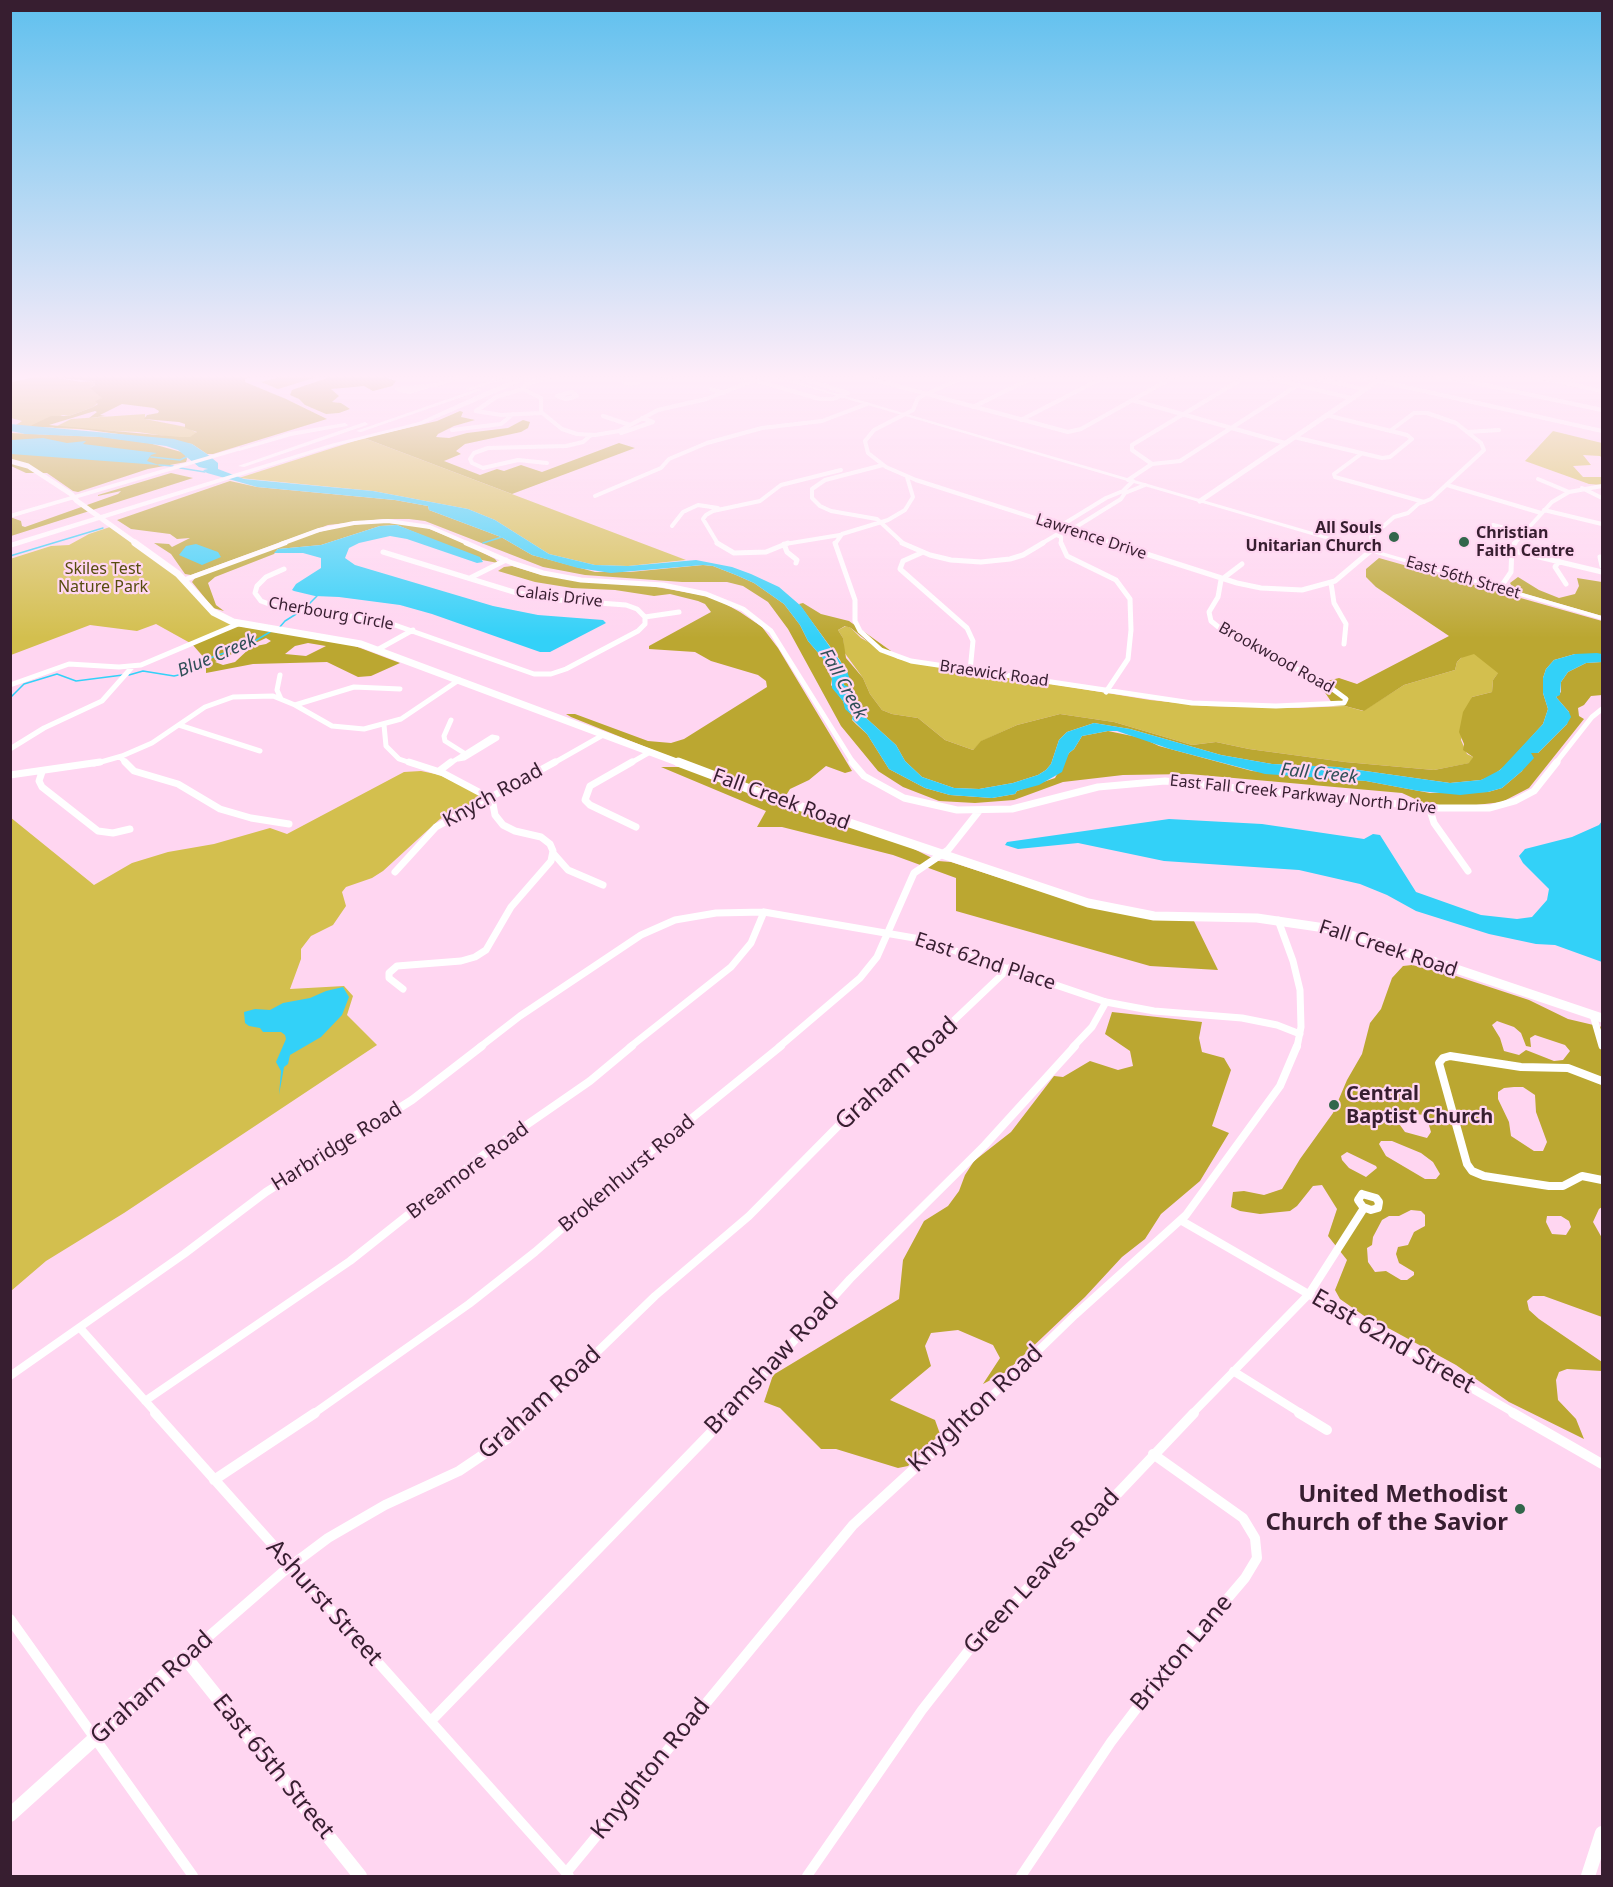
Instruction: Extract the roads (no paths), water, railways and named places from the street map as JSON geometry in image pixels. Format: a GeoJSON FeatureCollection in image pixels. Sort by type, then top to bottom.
{"type":"FeatureCollection","features":[{"type":"Feature","properties":{"kind":"highway"},"geometry":{"type":"LineString","coordinates":[[10,545],[104,512],[197,486],[268,462]]}},
{"type":"Feature","properties":{"kind":"highway"},"geometry":{"type":"LineString","coordinates":[[114,513],[269,462]]}},
{"type":"Feature","properties":{"kind":"highway"},"geometry":{"type":"LineString","coordinates":[[251,468],[272,462]]}},
{"type":"Feature","properties":{"kind":"highway"},"geometry":{"type":"LineString","coordinates":[[88,519],[180,494],[197,486]]}},
{"type":"Feature","properties":{"kind":"main road","name":"Fall Creek Road"},"geometry":{"type":"LineString","coordinates":[[14,462],[28,466],[74,498],[184,580],[211,610],[238,624],[343,640],[380,651],[809,811],[1065,896],[1121,911],[1176,918],[1278,920],[1351,934],[1598,1017]]}},
{"type":"Feature","properties":{"kind":"main road"},"geometry":{"type":"LineString","coordinates":[[12,515],[195,462]]}},
{"type":"Feature","properties":{"kind":"main road","name":"East 56th Street"},"geometry":{"type":"LineString","coordinates":[[1065,462],[1602,618]]}},
{"type":"Feature","properties":{"kind":"main road"},"geometry":{"type":"LineString","coordinates":[[1202,502],[1258,462]]}},
{"type":"Feature","properties":{"kind":"main road","name":"Graham Road"},"geometry":{"type":"LineString","coordinates":[[10,1815],[185,1657]]}},
{"type":"Feature","properties":{"kind":"main road","name":"East 65th Street"},"geometry":{"type":"LineString","coordinates":[[185,1657],[360,1876]]}},
{"type":"Feature","properties":{"kind":"main road"},"geometry":{"type":"LineString","coordinates":[[1588,1876],[1602,1833]]}},
{"type":"Feature","properties":{"kind":"street"},"geometry":{"type":"LineString","coordinates":[[472,462],[483,468],[501,462]]}},
{"type":"Feature","properties":{"kind":"street"},"geometry":{"type":"LineString","coordinates":[[539,462],[547,463]]}},
{"type":"Feature","properties":{"kind":"street"},"geometry":{"type":"LineString","coordinates":[[595,496],[661,468],[666,462]]}},
{"type":"Feature","properties":{"kind":"street"},"geometry":{"type":"LineString","coordinates":[[878,462],[781,485],[760,501],[721,508],[706,514],[703,519],[722,549],[737,553],[764,552],[784,544],[842,534],[881,522],[900,513],[910,504],[912,494],[907,477]]}},
{"type":"Feature","properties":{"kind":"street","name":"Lawrence Drive"},"geometry":{"type":"LineString","coordinates":[[878,462],[907,477],[1223,579],[1255,587],[1283,590],[1311,589],[1332,583],[1371,551]]}},
{"type":"Feature","properties":{"kind":"street"},"geometry":{"type":"LineString","coordinates":[[883,465],[827,479],[814,486],[811,494],[816,503],[828,510],[871,517],[881,522],[897,540],[921,553],[954,561],[1002,560],[1023,555],[1072,530],[1121,499],[1130,481],[1152,465],[1173,462]]}},
{"type":"Feature","properties":{"kind":"street"},"geometry":{"type":"LineString","coordinates":[[1350,462],[1335,473],[1335,477],[1424,502]]}},
{"type":"Feature","properties":{"kind":"street"},"geometry":{"type":"LineString","coordinates":[[1371,551],[1375,546],[1371,537],[1394,517],[1408,513],[1447,485],[1472,462]]}},
{"type":"Feature","properties":{"kind":"street"},"geometry":{"type":"LineString","coordinates":[[1538,479],[1569,492]]}},
{"type":"Feature","properties":{"kind":"street"},"geometry":{"type":"LineString","coordinates":[[1106,692],[1128,659],[1131,630],[1130,598],[1123,586],[1112,577],[1067,555],[1055,531],[1059,526],[1106,498],[1145,485]]}},
{"type":"Feature","properties":{"kind":"street"},"geometry":{"type":"LineString","coordinates":[[1447,485],[1602,524]]}},
{"type":"Feature","properties":{"kind":"street"},"geometry":{"type":"LineString","coordinates":[[1500,588],[1511,572],[1510,550],[1559,496],[1582,488],[1602,486]]}},
{"type":"Feature","properties":{"kind":"street"},"geometry":{"type":"LineString","coordinates":[[1582,488],[1602,498]]}},
{"type":"Feature","properties":{"kind":"street"},"geometry":{"type":"LineString","coordinates":[[672,526],[682,512],[698,505],[721,508]]}},
{"type":"Feature","properties":{"kind":"street","name":"East Fall Creek Parkway North Drive"},"geometry":{"type":"LineString","coordinates":[[184,580],[314,531],[370,521],[425,525],[507,560],[537,571],[563,577],[681,588],[714,597],[743,609],[764,623],[777,639],[848,758],[866,777],[886,790],[915,802],[949,809],[979,811],[1026,807],[1111,784],[1165,781],[1429,807],[1502,806],[1523,798],[1538,787],[1591,719],[1602,709]]}},
{"type":"Feature","properties":{"kind":"street"},"geometry":{"type":"LineString","coordinates":[[1493,525],[1524,533]]}},
{"type":"Feature","properties":{"kind":"street","name":"Braewick Road"},"geometry":{"type":"LineString","coordinates":[[842,534],[835,544],[855,600],[855,621],[863,636],[881,650],[902,659],[1106,692],[1213,704],[1289,706],[1344,703]]}},
{"type":"Feature","properties":{"kind":"street"},"geometry":{"type":"LineString","coordinates":[[784,544],[788,552],[797,560],[796,563]]}},
{"type":"Feature","properties":{"kind":"street"},"geometry":{"type":"LineString","coordinates":[[1510,550],[1602,572]]}},
{"type":"Feature","properties":{"kind":"street","name":"Calais Drive"},"geometry":{"type":"LineString","coordinates":[[383,552],[539,597],[627,605],[640,610],[645,616]]}},
{"type":"Feature","properties":{"kind":"street"},"geometry":{"type":"LineString","coordinates":[[921,553],[902,562],[900,569],[967,628],[973,641],[970,671]]}},
{"type":"Feature","properties":{"kind":"street"},"geometry":{"type":"LineString","coordinates":[[1600,557],[1602,566]]}},
{"type":"Feature","properties":{"kind":"street"},"geometry":{"type":"LineString","coordinates":[[470,578],[507,560]]}},
{"type":"Feature","properties":{"kind":"street"},"geometry":{"type":"LineString","coordinates":[[1559,561],[1554,566],[1566,584]]}},
{"type":"Feature","properties":{"kind":"street"},"geometry":{"type":"LineString","coordinates":[[1223,579],[1242,564]]}},
{"type":"Feature","properties":{"kind":"street","name":"Cherbourg Circle"},"geometry":{"type":"LineString","coordinates":[[284,569],[261,581],[256,588],[256,596],[271,606],[375,620],[415,631],[529,673],[551,674],[569,668],[639,630],[645,624],[645,616]]}},
{"type":"Feature","properties":{"kind":"street","name":"Brookwood Road"},"geometry":{"type":"LineString","coordinates":[[1223,579],[1218,597],[1209,612],[1215,625],[1227,634],[1323,682],[1344,697],[1344,703]]}},
{"type":"Feature","properties":{"kind":"street"},"geometry":{"type":"LineString","coordinates":[[1332,583],[1334,603],[1346,624],[1344,644]]}},
{"type":"Feature","properties":{"kind":"street"},"geometry":{"type":"LineString","coordinates":[[645,616],[679,612]]}},
{"type":"Feature","properties":{"kind":"street"},"geometry":{"type":"LineString","coordinates":[[10,685],[67,664],[133,666],[150,662],[238,624]]}},
{"type":"Feature","properties":{"kind":"street"},"geometry":{"type":"LineString","coordinates":[[380,651],[415,631]]}},
{"type":"Feature","properties":{"kind":"street"},"geometry":{"type":"LineString","coordinates":[[10,749],[44,728],[102,701],[133,666]]}},
{"type":"Feature","properties":{"kind":"street"},"geometry":{"type":"LineString","coordinates":[[280,675],[277,690],[281,699]]}},
{"type":"Feature","properties":{"kind":"street"},"geometry":{"type":"LineString","coordinates":[[10,776],[90,765],[120,757],[152,743],[200,710],[224,699],[256,695],[281,699],[325,723],[339,728],[359,729],[398,721],[459,680]]}},
{"type":"Feature","properties":{"kind":"street"},"geometry":{"type":"LineString","coordinates":[[295,705],[352,687],[400,689]]}},
{"type":"Feature","properties":{"kind":"street"},"geometry":{"type":"LineString","coordinates":[[451,720],[444,736],[445,741],[464,753]]}},
{"type":"Feature","properties":{"kind":"street"},"geometry":{"type":"LineString","coordinates":[[179,724],[260,751]]}},
{"type":"Feature","properties":{"kind":"street"},"geometry":{"type":"LineString","coordinates":[[384,725],[385,743],[394,756],[409,764],[438,771],[492,798],[498,820],[509,828],[546,840],[553,848],[550,861],[511,907],[486,950],[475,957],[461,961],[397,966],[391,970],[389,978],[403,989]]}},
{"type":"Feature","properties":{"kind":"street","name":"Knych Road"},"geometry":{"type":"LineString","coordinates":[[395,872],[436,827],[603,735]]}},
{"type":"Feature","properties":{"kind":"street"},"geometry":{"type":"LineString","coordinates":[[438,771],[492,737],[496,738],[464,758],[458,759]]}},
{"type":"Feature","properties":{"kind":"street"},"geometry":{"type":"LineString","coordinates":[[636,827],[590,805],[585,800],[586,794],[590,786],[650,752]]}},
{"type":"Feature","properties":{"kind":"street"},"geometry":{"type":"LineString","coordinates":[[120,757],[134,771],[177,784],[220,809],[241,816],[289,824]]}},
{"type":"Feature","properties":{"kind":"street"},"geometry":{"type":"LineString","coordinates":[[42,772],[39,781],[42,787],[95,829],[112,833],[130,829]]}},
{"type":"Feature","properties":{"kind":"street"},"geometry":{"type":"LineString","coordinates":[[1429,807],[1434,823],[1468,871]]}},
{"type":"Feature","properties":{"kind":"street","name":"Brokenhurst Road"},"geometry":{"type":"LineString","coordinates":[[214,1480],[385,1366],[519,1265],[650,1152],[758,1066],[855,983],[877,957],[913,875],[948,850],[979,811]]}},
{"type":"Feature","properties":{"kind":"street"},"geometry":{"type":"LineString","coordinates":[[553,853],[568,870],[603,885]]}},
{"type":"Feature","properties":{"kind":"street","name":"East 62nd Place"},"geometry":{"type":"LineString","coordinates":[[666,922],[716,913],[764,912],[931,942],[1106,1002],[1154,1011],[1242,1018],[1277,1025],[1300,1034]]}},
{"type":"Feature","properties":{"kind":"street","name":"Breamore Road"},"geometry":{"type":"LineString","coordinates":[[145,1401],[341,1268],[486,1153],[590,1081],[731,967],[751,943],[764,912]]}},
{"type":"Feature","properties":{"kind":"street","name":"Knyghton Road"},"geometry":{"type":"LineString","coordinates":[[568,1875],[854,1525],[982,1406],[1075,1315],[1182,1221],[1280,1086],[1293,1060],[1300,1034],[1301,1007],[1298,981],[1278,920]]}},
{"type":"Feature","properties":{"kind":"street","name":"Harbridge Road"},"geometry":{"type":"LineString","coordinates":[[10,1376],[80,1328],[272,1188],[412,1100],[516,1018],[641,935],[666,922]]}},
{"type":"Feature","properties":{"kind":"street","name":"Graham Road"},"geometry":{"type":"LineString","coordinates":[[185,1657],[290,1566],[358,1519],[459,1471],[508,1438],[662,1290],[761,1205],[849,1115],[947,1030],[1009,968]]}},
{"type":"Feature","properties":{"kind":"street","name":"Bramshaw Road"},"geometry":{"type":"LineString","coordinates":[[431,1721],[763,1378],[850,1279],[985,1145],[1092,1027],[1106,1002]]}},
{"type":"Feature","properties":{"kind":"street"},"geometry":{"type":"LineString","coordinates":[[1598,1017],[1602,1046]]}},
{"type":"Feature","properties":{"kind":"street"},"geometry":{"type":"LineString","coordinates":[[1602,1082],[1568,1068],[1521,1067],[1450,1056],[1441,1059],[1439,1066],[1467,1164],[1473,1171],[1484,1176],[1549,1186],[1563,1186],[1582,1176],[1602,1180]]}},
{"type":"Feature","properties":{"kind":"street","name":"Green Leaves Road"},"geometry":{"type":"LineString","coordinates":[[807,1876],[922,1710],[960,1660],[1153,1454],[1309,1294],[1364,1208]]}},
{"type":"Feature","properties":{"kind":"street","name":"East 62nd Street"},"geometry":{"type":"LineString","coordinates":[[1182,1221],[1602,1464]]}},
{"type":"Feature","properties":{"kind":"street","name":"Ashurst Street"},"geometry":{"type":"LineString","coordinates":[[80,1328],[568,1875]]}},
{"type":"Feature","properties":{"kind":"street"},"geometry":{"type":"LineString","coordinates":[[1233,1371],[1327,1430]]}},
{"type":"Feature","properties":{"kind":"street","name":"Brixton Lane"},"geometry":{"type":"LineString","coordinates":[[1021,1876],[1111,1742],[1165,1671],[1245,1578],[1257,1558],[1255,1538],[1242,1518],[1153,1454]]}},
{"type":"Feature","properties":{"kind":"street"},"geometry":{"type":"LineString","coordinates":[[10,1618],[192,1876]]}},
{"type":"Feature","properties":{"kind":"water"},"geometry":{"type":"Polygon","coordinates":[[[119,462],[150,462],[159,465],[119,462]]]}},
{"type":"Feature","properties":{"kind":"water","name":"Fall Creek"},"geometry":{"type":"Polygon","coordinates":[[[193,462],[217,462],[218,469],[244,479],[373,491],[468,509],[495,520],[549,554],[595,565],[628,566],[696,560],[732,567],[751,574],[779,587],[801,606],[847,671],[850,680],[844,679],[844,685],[851,688],[851,697],[865,717],[896,745],[905,761],[922,777],[954,788],[979,789],[1013,783],[1038,775],[1051,764],[1059,740],[1067,732],[1094,723],[1130,729],[1221,755],[1272,764],[1337,767],[1450,783],[1481,780],[1500,770],[1543,724],[1548,709],[1543,693],[1543,678],[1546,669],[1554,660],[1575,654],[1597,653],[1602,654],[1602,662],[1586,663],[1568,672],[1561,682],[1560,695],[1556,697],[1569,712],[1571,717],[1567,724],[1538,753],[1531,753],[1534,758],[1522,771],[1502,788],[1488,792],[1460,795],[1419,791],[1366,781],[1265,774],[1170,749],[1117,731],[1108,731],[1082,736],[1069,753],[1062,772],[1039,785],[1017,791],[1015,794],[992,798],[950,795],[925,788],[889,769],[867,734],[845,709],[843,701],[832,688],[832,679],[826,662],[808,641],[800,625],[784,604],[754,583],[736,575],[713,566],[703,565],[611,573],[578,568],[532,555],[501,537],[429,510],[428,506],[395,500],[257,487],[207,473],[203,470],[208,469],[199,467],[193,462]]]}},
{"type":"Feature","properties":{"kind":"water"},"geometry":{"type":"Polygon","coordinates":[[[397,525],[480,557],[483,562],[477,563],[407,539],[390,536],[359,543],[349,548],[345,558],[355,565],[493,606],[538,615],[603,620],[606,623],[550,652],[540,652],[400,605],[315,596],[294,591],[292,590],[296,584],[321,568],[321,558],[303,553],[274,553],[278,549],[321,545],[380,526],[397,525]]]}},
{"type":"Feature","properties":{"kind":"water"},"geometry":{"type":"Polygon","coordinates":[[[196,544],[218,552],[221,557],[202,565],[179,555],[186,546],[196,544]]]}},
{"type":"Feature","properties":{"kind":"water"},"geometry":{"type":"Polygon","coordinates":[[[1169,819],[1262,824],[1364,839],[1373,834],[1380,835],[1416,892],[1481,915],[1517,919],[1532,917],[1547,900],[1549,889],[1523,863],[1519,856],[1525,849],[1572,837],[1599,825],[1602,821],[1602,962],[1555,945],[1536,944],[1489,934],[1416,911],[1387,895],[1360,884],[1299,870],[1164,861],[1078,843],[1018,849],[1005,845],[1007,842],[1169,819]]]}},
{"type":"Feature","properties":{"kind":"water"},"geometry":{"type":"Polygon","coordinates":[[[343,987],[349,997],[342,1015],[321,1037],[290,1055],[288,1064],[284,1067],[279,1095],[281,1071],[276,1062],[286,1039],[285,1035],[281,1032],[263,1032],[260,1028],[249,1026],[245,1023],[244,1012],[255,1009],[270,1010],[283,1003],[310,998],[343,987]]]}},
{"type":"Feature","properties":{"kind":"waterway"},"geometry":{"type":"LineString","coordinates":[[159,465],[173,466]]}},
{"type":"Feature","properties":{"kind":"waterway"},"geometry":{"type":"LineString","coordinates":[[180,468],[205,472]]}},
{"type":"Feature","properties":{"kind":"waterway"},"geometry":{"type":"LineString","coordinates":[[10,556],[103,528]]}},
{"type":"Feature","properties":{"kind":"waterway","name":"Blue Creek"},"geometry":{"type":"LineString","coordinates":[[483,543],[502,537]]}},
{"type":"Feature","properties":{"kind":"waterway","name":"Blue Creek"},"geometry":{"type":"LineString","coordinates":[[305,608],[317,596]]}},
{"type":"Feature","properties":{"kind":"waterway","name":"Blue Creek"},"geometry":{"type":"LineString","coordinates":[[279,628],[285,621],[301,611]]}},
{"type":"Feature","properties":{"kind":"waterway","name":"Blue Creek"},"geometry":{"type":"LineString","coordinates":[[129,675],[143,671],[174,676],[183,674],[198,662],[248,645],[270,632]]}},
{"type":"Feature","properties":{"kind":"waterway","name":"Blue Creek"},"geometry":{"type":"LineString","coordinates":[[10,698],[24,684],[57,674],[76,681],[123,675]]}},
{"type":"Feature","properties":{"kind":"place","name":"All Souls Unitarian Church"},"geometry":{"type":"Point","coordinates":[1394,537]}},
{"type":"Feature","properties":{"kind":"place","name":"Christian Faith Centre"},"geometry":{"type":"Point","coordinates":[1464,542]}},
{"type":"Feature","properties":{"kind":"place","name":"Central Baptist Church"},"geometry":{"type":"Point","coordinates":[1334,1105]}},
{"type":"Feature","properties":{"kind":"place","name":"United Methodist Church of the Savior"},"geometry":{"type":"Point","coordinates":[1520,1509]}},
{"type":"Feature","properties":{"kind":"park label","name":"Skiles Test Nature Park"},"geometry":{"type":"Point","coordinates":[103,578]}}]}
